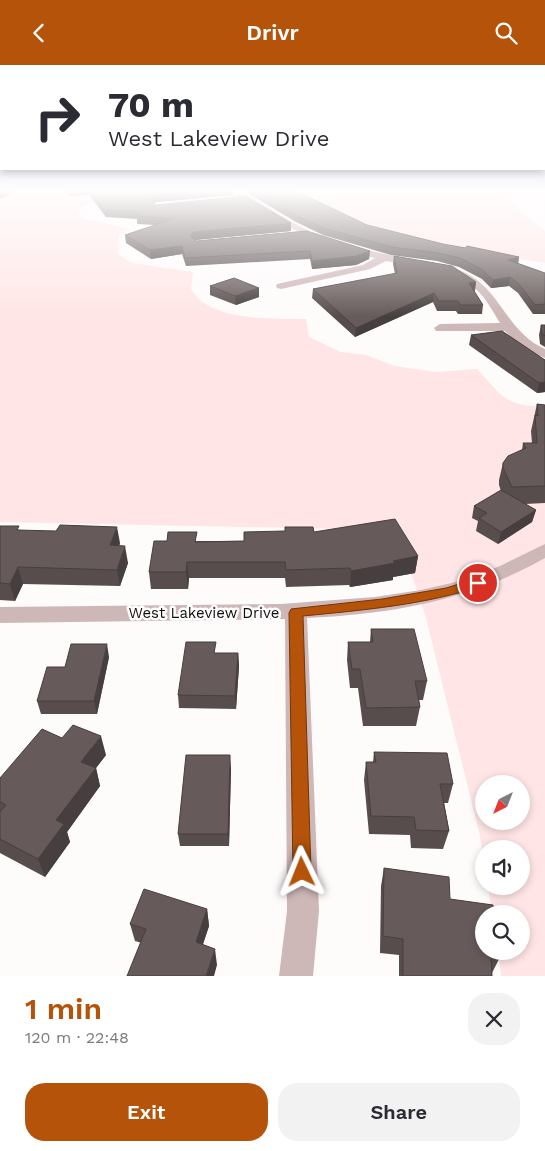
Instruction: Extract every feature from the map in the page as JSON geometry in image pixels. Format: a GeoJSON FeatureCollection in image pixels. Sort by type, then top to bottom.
{"type":"FeatureCollection","features":[{"type":"Feature","properties":{"kind":"street"},"geometry":{"type":"LineString","coordinates":[[286,237],[309,234],[346,248],[384,258],[427,265]]}},
{"type":"Feature","properties":{"kind":"street"},"geometry":{"type":"LineString","coordinates":[[281,287],[366,267],[384,258]]}},
{"type":"Feature","properties":{"kind":"street"},"geometry":{"type":"LineString","coordinates":[[444,268],[477,282],[525,344],[545,354]]}},
{"type":"Feature","properties":{"kind":"street"},"geometry":{"type":"LineString","coordinates":[[440,327],[510,327]]}},
{"type":"Feature","properties":{"kind":"street","name":"West Lakeview Drive"},"geometry":{"type":"LineString","coordinates":[[0,615],[296,613],[366,606],[447,593],[494,578],[545,550]]}},
{"type":"Feature","properties":{"kind":"street"},"geometry":{"type":"LineString","coordinates":[[296,613],[303,911],[296,976]]}},
{"type":"Feature","properties":{"kind":"shaded area"},"geometry":{"type":"Polygon","coordinates":[[[0,233],[123,233],[119,235],[118,254],[132,263],[193,272],[191,289],[200,300],[215,309],[240,316],[306,319],[309,337],[341,352],[366,355],[395,366],[436,372],[477,369],[493,387],[513,402],[545,407],[545,976],[501,976],[499,960],[530,960],[530,905],[491,905],[489,895],[530,895],[530,840],[481,840],[479,830],[530,830],[530,775],[475,775],[475,816],[426,618],[397,530],[0,522],[0,233]]]}},
{"type":"Feature","properties":{"kind":"shaded area"},"geometry":{"type":"Polygon","coordinates":[[[383,233],[545,233],[545,263],[399,238],[383,233]]]}},
{"type":"Feature","properties":{"kind":"building"},"geometry":{"type":"Polygon","coordinates":[[[132,233],[193,233],[190,236],[196,241],[290,233],[312,233],[370,251],[356,256],[312,261],[310,251],[185,258],[182,246],[150,250],[125,235],[132,233]]]}},
{"type":"Feature","properties":{"kind":"building"},"geometry":{"type":"Polygon","coordinates":[[[339,233],[397,233],[443,244],[465,248],[467,246],[519,257],[508,260],[545,273],[545,304],[535,305],[519,284],[510,277],[493,280],[483,270],[460,258],[392,247],[339,233]]]}},
{"type":"Feature","properties":{"kind":"building"},"geometry":{"type":"Polygon","coordinates":[[[394,256],[452,266],[476,282],[469,283],[483,305],[460,305],[458,301],[439,301],[434,293],[356,328],[313,289],[397,273],[394,256]]]}},
{"type":"Feature","properties":{"kind":"building"},"geometry":{"type":"Polygon","coordinates":[[[234,278],[259,288],[235,296],[210,286],[234,278]]]}},
{"type":"Feature","properties":{"kind":"building"},"geometry":{"type":"Polygon","coordinates":[[[541,325],[545,325],[545,336],[542,334],[541,325]]]}},
{"type":"Feature","properties":{"kind":"building"},"geometry":{"type":"Polygon","coordinates":[[[502,331],[545,360],[545,382],[539,383],[471,335],[502,331]]]}},
{"type":"Feature","properties":{"kind":"building"},"geometry":{"type":"Polygon","coordinates":[[[537,404],[545,405],[545,486],[512,487],[503,468],[503,463],[508,456],[526,448],[523,443],[537,443],[535,415],[538,416],[537,404]]]}},
{"type":"Feature","properties":{"kind":"building"},"geometry":{"type":"Polygon","coordinates":[[[501,490],[536,510],[501,532],[479,518],[487,513],[474,506],[501,490]]]}},
{"type":"Feature","properties":{"kind":"building"},"geometry":{"type":"Polygon","coordinates":[[[395,519],[418,556],[393,561],[395,563],[351,571],[350,568],[286,570],[285,562],[187,562],[186,572],[149,572],[154,541],[167,541],[168,532],[197,532],[195,542],[244,541],[244,532],[285,531],[285,527],[313,527],[314,532],[395,519]]]}},
{"type":"Feature","properties":{"kind":"building"},"geometry":{"type":"Polygon","coordinates":[[[60,525],[117,527],[110,545],[125,546],[117,570],[18,567],[10,584],[0,583],[0,526],[19,526],[17,530],[56,531],[60,525]]]}},
{"type":"Feature","properties":{"kind":"building"},"geometry":{"type":"Polygon","coordinates":[[[371,629],[414,629],[427,681],[415,681],[420,707],[366,708],[360,669],[352,669],[348,642],[373,642],[371,629]]]}},
{"type":"Feature","properties":{"kind":"building"},"geometry":{"type":"Polygon","coordinates":[[[186,642],[216,642],[214,653],[238,653],[235,696],[178,695],[186,642]]]}},
{"type":"Feature","properties":{"kind":"building"},"geometry":{"type":"Polygon","coordinates":[[[71,644],[107,644],[94,701],[37,701],[47,667],[65,667],[71,644]]]}},
{"type":"Feature","properties":{"kind":"building"},"geometry":{"type":"Polygon","coordinates":[[[73,725],[101,736],[81,762],[96,768],[56,820],[64,824],[38,859],[0,839],[0,812],[6,805],[0,802],[0,778],[42,729],[62,738],[73,725]]]}},
{"type":"Feature","properties":{"kind":"building"},"geometry":{"type":"Polygon","coordinates":[[[374,752],[447,753],[453,784],[440,784],[449,831],[416,830],[414,817],[371,816],[366,762],[376,762],[374,752]]]}},
{"type":"Feature","properties":{"kind":"building"},"geometry":{"type":"Polygon","coordinates":[[[186,755],[230,755],[228,834],[178,834],[186,755]]]}},
{"type":"Feature","properties":{"kind":"building"},"geometry":{"type":"Polygon","coordinates":[[[384,868],[449,877],[450,899],[493,905],[475,905],[475,960],[491,960],[492,976],[403,976],[403,939],[383,936],[384,868]]]}},
{"type":"Feature","properties":{"kind":"building"},"geometry":{"type":"Polygon","coordinates":[[[144,889],[207,909],[196,942],[215,949],[206,976],[127,976],[146,929],[130,924],[144,889]]]}},
{"type":"Feature","properties":{"kind":"route"},"geometry":{"type":"LineString","coordinates":[[302,872],[296,613],[366,606],[447,593],[478,583]]}}]}
